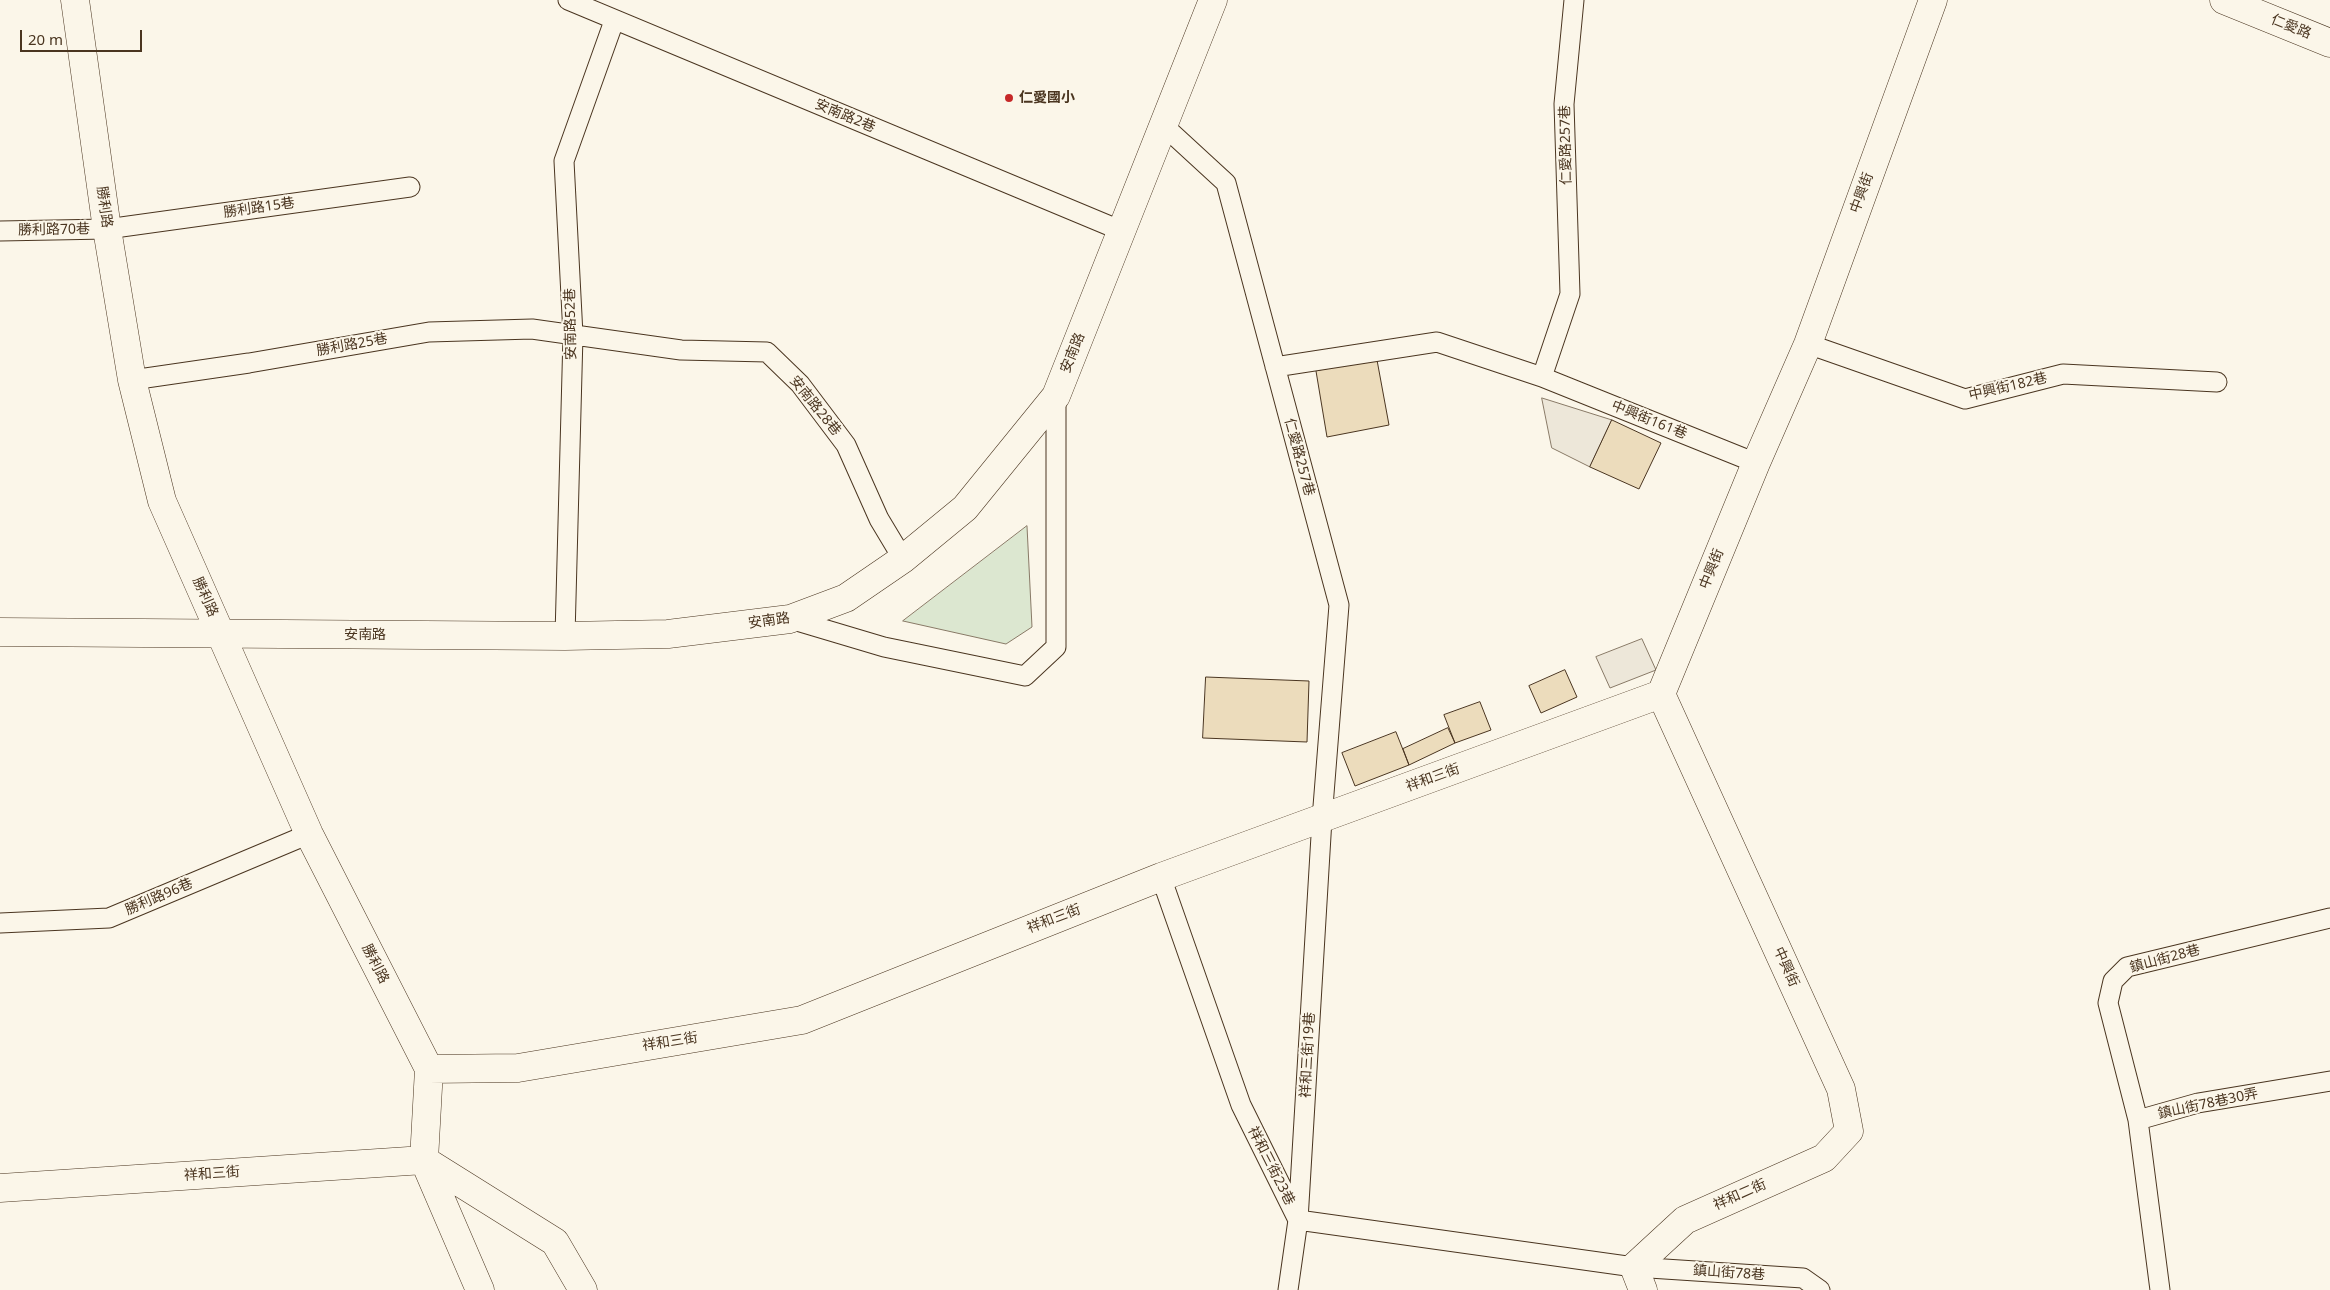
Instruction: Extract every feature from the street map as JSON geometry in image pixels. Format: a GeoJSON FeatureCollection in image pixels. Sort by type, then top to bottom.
{"type":"FeatureCollection","features":[{"type":"Feature","properties":{"kind":"street","name":"勝利路"},"geometry":{"type":"LineString","coordinates":[[75,0],[107,229],[132,380],[162,501],[309,834],[429,1069]]}},
{"type":"Feature","properties":{"kind":"street","name":"安南路"},"geometry":{"type":"LineString","coordinates":[[0,632],[565,636],[668,634],[790,620],[846,598],[903,559],[965,508],[1056,396],[1213,0]]}},
{"type":"Feature","properties":{"kind":"street","name":"中興街"},"geometry":{"type":"LineString","coordinates":[[1849,1130],[1841,1089],[1661,694],[1756,463],[1808,344],[1933,0]]}},
{"type":"Feature","properties":{"kind":"street","name":"仁愛路"},"geometry":{"type":"LineString","coordinates":[[2224,0],[2330,43]]}},
{"type":"Feature","properties":{"kind":"street","name":"祥和三街"},"geometry":{"type":"LineString","coordinates":[[429,1069],[518,1068],[802,1020],[1161,877],[1661,694]]}},
{"type":"Feature","properties":{"kind":"street"},"geometry":{"type":"LineString","coordinates":[[429,1069],[424,1160],[480,1290]]}},
{"type":"Feature","properties":{"kind":"street","name":"祥和二街"},"geometry":{"type":"LineString","coordinates":[[1638,1279],[1685,1220],[1824,1158],[1849,1130]]}},
{"type":"Feature","properties":{"kind":"street","name":"祥和三街"},"geometry":{"type":"LineString","coordinates":[[0,1188],[424,1160]]}},
{"type":"Feature","properties":{"kind":"street"},"geometry":{"type":"LineString","coordinates":[[424,1160],[555,1242],[583,1290]]}},
{"type":"Feature","properties":{"kind":"lane","name":"安南路2巷"},"geometry":{"type":"LineString","coordinates":[[568,0],[1122,232]]}},
{"type":"Feature","properties":{"kind":"lane","name":"仁愛路257巷"},"geometry":{"type":"LineString","coordinates":[[1542,377],[1570,294],[1564,104],[1574,0]]}},
{"type":"Feature","properties":{"kind":"lane","name":"安南路52巷"},"geometry":{"type":"LineString","coordinates":[[565,636],[573,335],[564,161],[614,20]]}},
{"type":"Feature","properties":{"kind":"lane","name":"仁愛路257巷"},"geometry":{"type":"LineString","coordinates":[[1164,126],[1226,184],[1339,605],[1322,819]]}},
{"type":"Feature","properties":{"kind":"lane","name":"勝利路15巷"},"geometry":{"type":"LineString","coordinates":[[107,229],[410,187]]}},
{"type":"Feature","properties":{"kind":"lane","name":"勝利路70巷"},"geometry":{"type":"LineString","coordinates":[[0,232],[107,229]]}},
{"type":"Feature","properties":{"kind":"lane","name":"勝利路25巷"},"geometry":{"type":"LineString","coordinates":[[132,380],[248,363],[428,332],[532,329],[573,335]]}},
{"type":"Feature","properties":{"kind":"lane","name":"安南路28巷"},"geometry":{"type":"LineString","coordinates":[[573,335],[681,350],[767,352],[800,384],[846,445],[879,519],[903,559]]}},
{"type":"Feature","properties":{"kind":"lane","name":"中興街161巷"},"geometry":{"type":"LineString","coordinates":[[1275,367],[1437,342],[1542,377],[1756,463]]}},
{"type":"Feature","properties":{"kind":"lane","name":"中興街182巷"},"geometry":{"type":"LineString","coordinates":[[1808,344],[1965,399],[2063,374],[2217,382]]}},
{"type":"Feature","properties":{"kind":"lane"},"geometry":{"type":"LineString","coordinates":[[790,620],[884,646],[1025,676],[1056,647],[1056,396]]}},
{"type":"Feature","properties":{"kind":"lane","name":"祥和三街19巷"},"geometry":{"type":"LineString","coordinates":[[1288,1290],[1298,1220],[1322,819]]}},
{"type":"Feature","properties":{"kind":"lane","name":"勝利路96巷"},"geometry":{"type":"LineString","coordinates":[[0,923],[109,918],[309,834]]}},
{"type":"Feature","properties":{"kind":"lane","name":"祥和三街23巷"},"geometry":{"type":"LineString","coordinates":[[1161,877],[1240,1105],[1298,1220],[1638,1279]]}},
{"type":"Feature","properties":{"kind":"lane","name":"鎮山街28巷"},"geometry":{"type":"LineString","coordinates":[[2138,1120],[2108,1003],[2113,981],[2127,967],[2330,918]]}},
{"type":"Feature","properties":{"kind":"lane","name":"鎮山街78巷30弄"},"geometry":{"type":"LineString","coordinates":[[2160,1290],[2138,1120],[2198,1104],[2330,1081]]}},
{"type":"Feature","properties":{"kind":"lane","name":"鎮山街78巷"},"geometry":{"type":"LineString","coordinates":[[1638,1279],[1802,1278],[1820,1290]]}},
{"type":"Feature","properties":{"kind":"green space"},"geometry":{"type":"Polygon","coordinates":[[[1027,526],[1032,627],[1006,644],[903,621],[1027,526]]]}},
{"type":"Feature","properties":{"kind":"shaded area"},"geometry":{"type":"Polygon","coordinates":[[[1542,398],[1612,420],[1590,467],[1552,448],[1542,398]]]}},
{"type":"Feature","properties":{"kind":"shaded area"},"geometry":{"type":"Polygon","coordinates":[[[1642,639],[1656,670],[1610,688],[1596,657],[1642,639]]]}},
{"type":"Feature","properties":{"kind":"building"},"geometry":{"type":"Polygon","coordinates":[[[1377,360],[1389,425],[1327,437],[1316,371],[1377,360]]]}},
{"type":"Feature","properties":{"kind":"building"},"geometry":{"type":"Polygon","coordinates":[[[1612,420],[1661,443],[1639,489],[1590,467],[1612,420]]]}},
{"type":"Feature","properties":{"kind":"building"},"geometry":{"type":"Polygon","coordinates":[[[1565,670],[1577,697],[1541,713],[1529,686],[1565,670]]]}},
{"type":"Feature","properties":{"kind":"building"},"geometry":{"type":"Polygon","coordinates":[[[1206,677],[1309,681],[1307,742],[1203,738],[1206,677]]]}},
{"type":"Feature","properties":{"kind":"building"},"geometry":{"type":"Polygon","coordinates":[[[1480,702],[1491,730],[1455,743],[1444,715],[1480,702]]]}},
{"type":"Feature","properties":{"kind":"building"},"geometry":{"type":"Polygon","coordinates":[[[1448,728],[1455,743],[1409,765],[1403,749],[1448,728]]]}},
{"type":"Feature","properties":{"kind":"building"},"geometry":{"type":"Polygon","coordinates":[[[1396,732],[1409,765],[1355,786],[1342,753],[1396,732]]]}},
{"type":"Feature","properties":{"kind":"place","name":"仁愛國小"},"geometry":{"type":"Point","coordinates":[1009,98]}}]}
